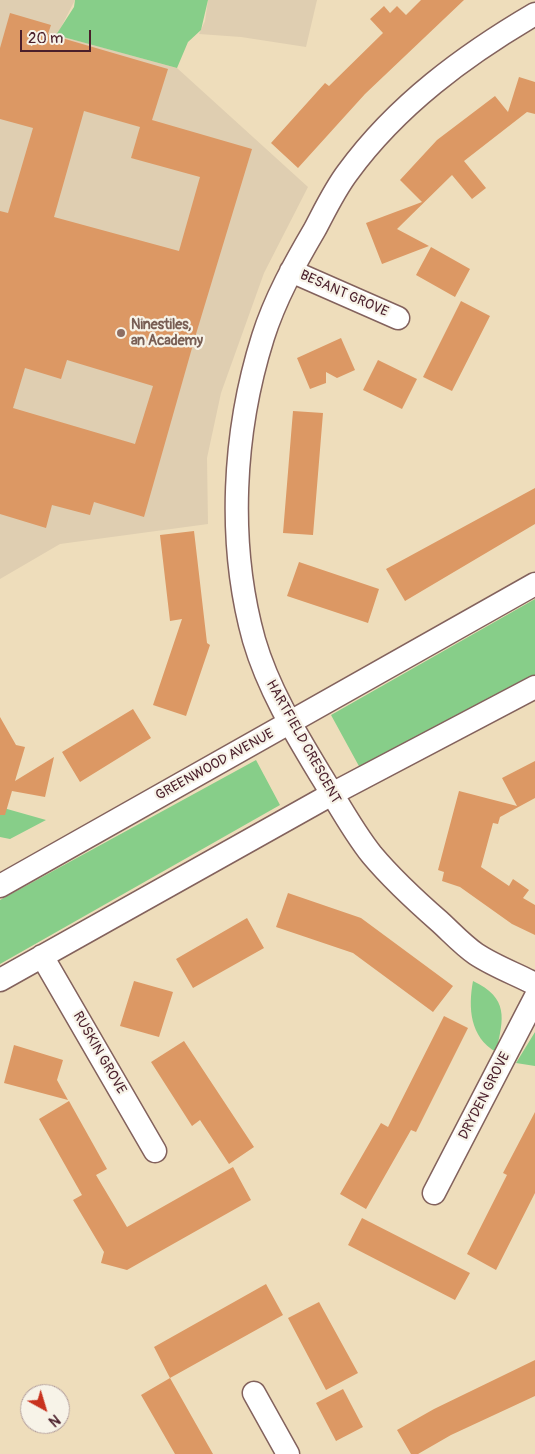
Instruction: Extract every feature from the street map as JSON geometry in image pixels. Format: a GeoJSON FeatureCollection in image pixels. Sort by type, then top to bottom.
{"type":"FeatureCollection","features":[{"type":"Feature","properties":{"kind":"street","name":"HARTFIELD CRESCENT"},"geometry":{"type":"LineString","coordinates":[[535,14],[438,78],[383,131],[347,172],[291,271],[264,336],[243,424],[238,484],[238,528],[242,578],[254,638],[268,681],[290,723],[332,794],[371,853],[405,892],[476,954],[535,984]]}},
{"type":"Feature","properties":{"kind":"street","name":"BESANT GROVE"},"geometry":{"type":"LineString","coordinates":[[291,271],[398,318]]}},
{"type":"Feature","properties":{"kind":"street","name":"GREENWOOD AVENUE"},"geometry":{"type":"LineString","coordinates":[[1,883],[290,723],[535,584]]}},
{"type":"Feature","properties":{"kind":"street"},"geometry":{"type":"LineString","coordinates":[[0,980],[332,794],[535,687]]}},
{"type":"Feature","properties":{"kind":"street","name":"RUSKIN GROVE"},"geometry":{"type":"LineString","coordinates":[[42,956],[155,1150]]}},
{"type":"Feature","properties":{"kind":"street","name":"DRYDEN GROVE"},"geometry":{"type":"LineString","coordinates":[[434,1193],[535,998]]}},
{"type":"Feature","properties":{"kind":"street"},"geometry":{"type":"LineString","coordinates":[[254,1393],[288,1454]]}},
{"type":"Feature","properties":{"kind":"shaded area","name":"Ninestiles, an Academy"},"geometry":{"type":"Polygon","coordinates":[[[0,0],[75,0],[57,35],[177,68],[308,187],[264,273],[221,393],[207,458],[208,524],[60,544],[0,579],[0,0]]]}},
{"type":"Feature","properties":{"kind":"shaded area"},"geometry":{"type":"Polygon","coordinates":[[[208,0],[317,0],[306,47],[241,37],[199,34],[205,21],[208,0]]]}},
{"type":"Feature","properties":{"kind":"green space"},"geometry":{"type":"Polygon","coordinates":[[[75,0],[208,0],[201,30],[188,42],[177,68],[56,35],[74,7],[75,0]]]}},
{"type":"Feature","properties":{"kind":"green space"},"geometry":{"type":"Polygon","coordinates":[[[535,599],[535,677],[360,768],[331,715],[535,599]]]}},
{"type":"Feature","properties":{"kind":"green space"},"geometry":{"type":"Polygon","coordinates":[[[256,760],[280,805],[0,964],[0,900],[256,760]]]}},
{"type":"Feature","properties":{"kind":"green space"},"geometry":{"type":"Polygon","coordinates":[[[0,807],[46,820],[10,839],[0,837],[0,807]]]}},
{"type":"Feature","properties":{"kind":"green space"},"geometry":{"type":"Polygon","coordinates":[[[473,981],[493,994],[501,1010],[501,1029],[496,1052],[487,1046],[481,1038],[473,1021],[471,991],[473,981]]]}},
{"type":"Feature","properties":{"kind":"green space"},"geometry":{"type":"Polygon","coordinates":[[[535,1032],[535,1066],[516,1063],[535,1032]]]}},
{"type":"Feature","properties":{"kind":"building"},"geometry":{"type":"Polygon","coordinates":[[[421,0],[464,0],[365,94],[298,168],[271,143],[325,83],[329,86],[383,33],[370,19],[384,6],[390,13],[397,6],[406,15],[421,0]]]}},
{"type":"Feature","properties":{"kind":"building"},"geometry":{"type":"Polygon","coordinates":[[[10,13],[51,25],[48,34],[168,69],[152,120],[252,149],[196,334],[144,517],[94,502],[90,515],[52,505],[46,528],[0,514],[0,211],[8,213],[33,128],[0,119],[0,48],[10,13]],[[84,111],[54,217],[179,251],[200,177],[131,158],[140,127],[84,111]],[[67,360],[61,379],[25,368],[13,408],[135,444],[153,386],[67,360]]]}},
{"type":"Feature","properties":{"kind":"building"},"geometry":{"type":"Polygon","coordinates":[[[519,77],[535,82],[535,114],[527,112],[464,161],[486,188],[472,199],[452,175],[397,229],[429,246],[382,264],[366,223],[422,202],[400,180],[437,140],[495,96],[508,112],[519,77]]]}},
{"type":"Feature","properties":{"kind":"building"},"geometry":{"type":"Polygon","coordinates":[[[431,247],[470,269],[455,297],[416,275],[431,247]]]}},
{"type":"Feature","properties":{"kind":"building"},"geometry":{"type":"Polygon","coordinates":[[[461,301],[490,316],[452,391],[423,377],[461,301]]]}},
{"type":"Feature","properties":{"kind":"building"},"geometry":{"type":"Polygon","coordinates":[[[341,338],[355,370],[337,378],[326,372],[326,383],[310,389],[297,358],[341,338]]]}},
{"type":"Feature","properties":{"kind":"building"},"geometry":{"type":"Polygon","coordinates":[[[378,360],[417,379],[402,409],[363,390],[378,360]]]}},
{"type":"Feature","properties":{"kind":"building"},"geometry":{"type":"Polygon","coordinates":[[[293,411],[323,413],[313,535],[283,533],[293,411]]]}},
{"type":"Feature","properties":{"kind":"building"},"geometry":{"type":"Polygon","coordinates":[[[535,488],[535,524],[405,601],[386,569],[535,488]]]}},
{"type":"Feature","properties":{"kind":"building"},"geometry":{"type":"Polygon","coordinates":[[[194,531],[207,643],[210,645],[186,716],[153,705],[182,619],[170,621],[160,535],[194,531]]]}},
{"type":"Feature","properties":{"kind":"building"},"geometry":{"type":"Polygon","coordinates":[[[299,562],[379,589],[368,623],[287,596],[299,562]]]}},
{"type":"Feature","properties":{"kind":"building"},"geometry":{"type":"Polygon","coordinates":[[[133,709],[151,738],[80,782],[62,752],[133,709]]]}},
{"type":"Feature","properties":{"kind":"building"},"geometry":{"type":"Polygon","coordinates":[[[0,717],[16,745],[25,747],[15,781],[54,757],[45,797],[12,791],[5,815],[0,815],[0,717]]]}},
{"type":"Feature","properties":{"kind":"building"},"geometry":{"type":"Polygon","coordinates":[[[535,761],[535,798],[500,817],[498,824],[493,823],[481,867],[509,886],[513,879],[529,890],[523,898],[535,905],[535,935],[512,924],[460,887],[442,881],[444,872],[438,870],[459,791],[517,806],[502,778],[535,761]]]}},
{"type":"Feature","properties":{"kind":"building"},"geometry":{"type":"Polygon","coordinates":[[[288,893],[361,918],[453,986],[433,1012],[353,953],[276,927],[288,893]]]}},
{"type":"Feature","properties":{"kind":"building"},"geometry":{"type":"Polygon","coordinates":[[[247,918],[264,948],[193,988],[176,959],[247,918]]]}},
{"type":"Feature","properties":{"kind":"building"},"geometry":{"type":"Polygon","coordinates":[[[134,981],[173,992],[159,1037],[120,1026],[134,981]]]}},
{"type":"Feature","properties":{"kind":"building"},"geometry":{"type":"Polygon","coordinates":[[[444,1016],[468,1028],[416,1132],[411,1130],[366,1209],[340,1194],[381,1123],[388,1127],[444,1016]]]}},
{"type":"Feature","properties":{"kind":"building"},"geometry":{"type":"Polygon","coordinates":[[[184,1041],[254,1147],[229,1164],[200,1120],[192,1126],[151,1062],[184,1041]]]}},
{"type":"Feature","properties":{"kind":"building"},"geometry":{"type":"Polygon","coordinates":[[[14,1045],[63,1060],[57,1080],[68,1100],[4,1083],[14,1045]]]}},
{"type":"Feature","properties":{"kind":"building"},"geometry":{"type":"Polygon","coordinates":[[[69,1101],[107,1169],[96,1175],[127,1227],[233,1167],[251,1200],[127,1270],[101,1263],[104,1252],[73,1200],[82,1195],[39,1119],[69,1101]]]}},
{"type":"Feature","properties":{"kind":"building"},"geometry":{"type":"Polygon","coordinates":[[[535,1112],[535,1193],[496,1270],[467,1254],[507,1175],[503,1173],[535,1112]]]}},
{"type":"Feature","properties":{"kind":"building"},"geometry":{"type":"Polygon","coordinates":[[[362,1218],[470,1273],[455,1300],[348,1245],[362,1218]]]}},
{"type":"Feature","properties":{"kind":"building"},"geometry":{"type":"Polygon","coordinates":[[[266,1284],[283,1315],[170,1378],[154,1347],[266,1284]]]}},
{"type":"Feature","properties":{"kind":"building"},"geometry":{"type":"Polygon","coordinates":[[[319,1302],[358,1373],[326,1390],[288,1318],[319,1302]]]}},
{"type":"Feature","properties":{"kind":"building"},"geometry":{"type":"Polygon","coordinates":[[[535,1360],[535,1396],[451,1435],[418,1454],[411,1454],[397,1430],[434,1409],[535,1360]]]}},
{"type":"Feature","properties":{"kind":"building"},"geometry":{"type":"Polygon","coordinates":[[[170,1378],[213,1454],[175,1454],[141,1395],[170,1378]]]}},
{"type":"Feature","properties":{"kind":"building"},"geometry":{"type":"Polygon","coordinates":[[[343,1389],[363,1427],[336,1441],[316,1403],[343,1389]]]}},
{"type":"Feature","properties":{"kind":"place","name":"Ninestiles, an Academy"},"geometry":{"type":"Point","coordinates":[121,333]}}]}
